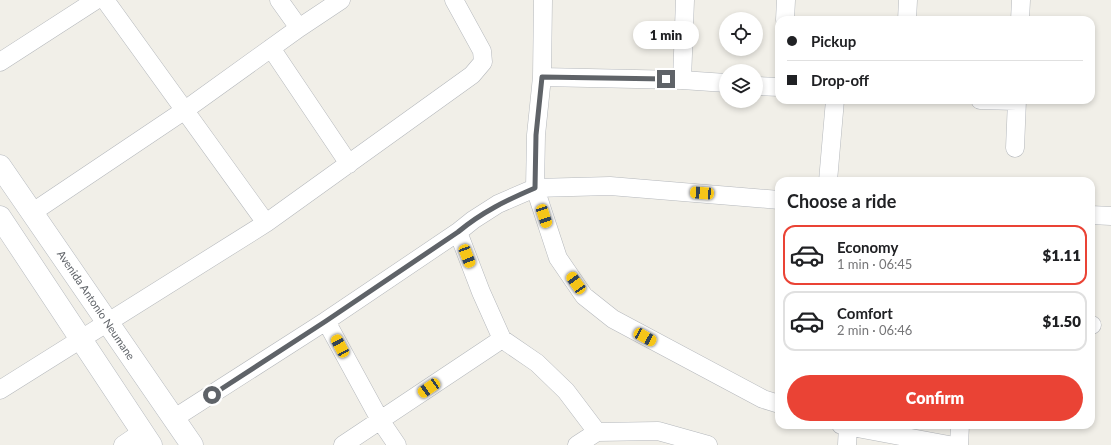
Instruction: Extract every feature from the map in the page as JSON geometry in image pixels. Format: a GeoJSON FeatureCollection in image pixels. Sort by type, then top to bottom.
{"type":"FeatureCollection","features":[{"type":"Feature","properties":{"kind":"street"},"geometry":{"type":"LineString","coordinates":[[0,62],[96,0]]}},
{"type":"Feature","properties":{"kind":"street"},"geometry":{"type":"LineString","coordinates":[[105,0],[266,223]]}},
{"type":"Feature","properties":{"kind":"street"},"geometry":{"type":"LineString","coordinates":[[279,0],[299,28]]}},
{"type":"Feature","properties":{"kind":"street"},"geometry":{"type":"LineString","coordinates":[[33,212],[185,110],[299,28],[341,0]]}},
{"type":"Feature","properties":{"kind":"street"},"geometry":{"type":"LineString","coordinates":[[0,390],[266,223],[472,75],[483,62],[482,51],[454,0]]}},
{"type":"Feature","properties":{"kind":"street"},"geometry":{"type":"LineString","coordinates":[[543,0],[542,77],[536,135],[535,188],[558,258],[584,296],[613,319],[763,399],[775,403]]}},
{"type":"Feature","properties":{"kind":"street"},"geometry":{"type":"LineString","coordinates":[[682,80],[685,0]]}},
{"type":"Feature","properties":{"kind":"street"},"geometry":{"type":"LineString","coordinates":[[785,16],[786,0]]}},
{"type":"Feature","properties":{"kind":"street"},"geometry":{"type":"LineString","coordinates":[[907,16],[908,0]]}},
{"type":"Feature","properties":{"kind":"street"},"geometry":{"type":"LineString","coordinates":[[1020,16],[1021,0]]}},
{"type":"Feature","properties":{"kind":"street"},"geometry":{"type":"LineString","coordinates":[[271,48],[349,164]]}},
{"type":"Feature","properties":{"kind":"street"},"geometry":{"type":"LineString","coordinates":[[542,77],[682,80],[719,83]]}},
{"type":"Feature","properties":{"kind":"street"},"geometry":{"type":"LineString","coordinates":[[763,87],[775,88]]}},
{"type":"Feature","properties":{"kind":"street"},"geometry":{"type":"LineString","coordinates":[[828,177],[835,104]]}},
{"type":"Feature","properties":{"kind":"street"},"geometry":{"type":"LineString","coordinates":[[1015,148],[1017,104]]}},
{"type":"Feature","properties":{"kind":"street","name":"Avenida Antonio Neumane"},"geometry":{"type":"LineString","coordinates":[[0,166],[192,445]]}},
{"type":"Feature","properties":{"kind":"street"},"geometry":{"type":"LineString","coordinates":[[173,419],[326,321],[498,204],[535,188],[610,186],[775,200]]}},
{"type":"Feature","properties":{"kind":"street"},"geometry":{"type":"LineString","coordinates":[[1095,215],[1111,216]]}},
{"type":"Feature","properties":{"kind":"street"},"geometry":{"type":"LineString","coordinates":[[0,217],[147,439],[123,445]]}},
{"type":"Feature","properties":{"kind":"street"},"geometry":{"type":"LineString","coordinates":[[458,232],[481,292],[502,339],[537,363],[566,391],[597,432]]}},
{"type":"Feature","properties":{"kind":"street"},"geometry":{"type":"LineString","coordinates":[[326,321],[380,420],[397,445]]}},
{"type":"Feature","properties":{"kind":"street"},"geometry":{"type":"LineString","coordinates":[[343,445],[502,339]]}},
{"type":"Feature","properties":{"kind":"street"},"geometry":{"type":"LineString","coordinates":[[845,429],[846,445]]}},
{"type":"Feature","properties":{"kind":"street"},"geometry":{"type":"LineString","coordinates":[[861,429],[949,445]]}},
{"type":"Feature","properties":{"kind":"street"},"geometry":{"type":"LineString","coordinates":[[958,445],[960,429]]}},
{"type":"Feature","properties":{"kind":"street"},"geometry":{"type":"LineString","coordinates":[[577,445],[597,432],[658,431],[708,445]]}},
{"type":"Feature","properties":{"kind":"route"},"geometry":{"type":"LineString","coordinates":[[212,395],[382,284],[473,220],[498,204],[535,188],[536,135],[542,77],[666,79]]}}]}
